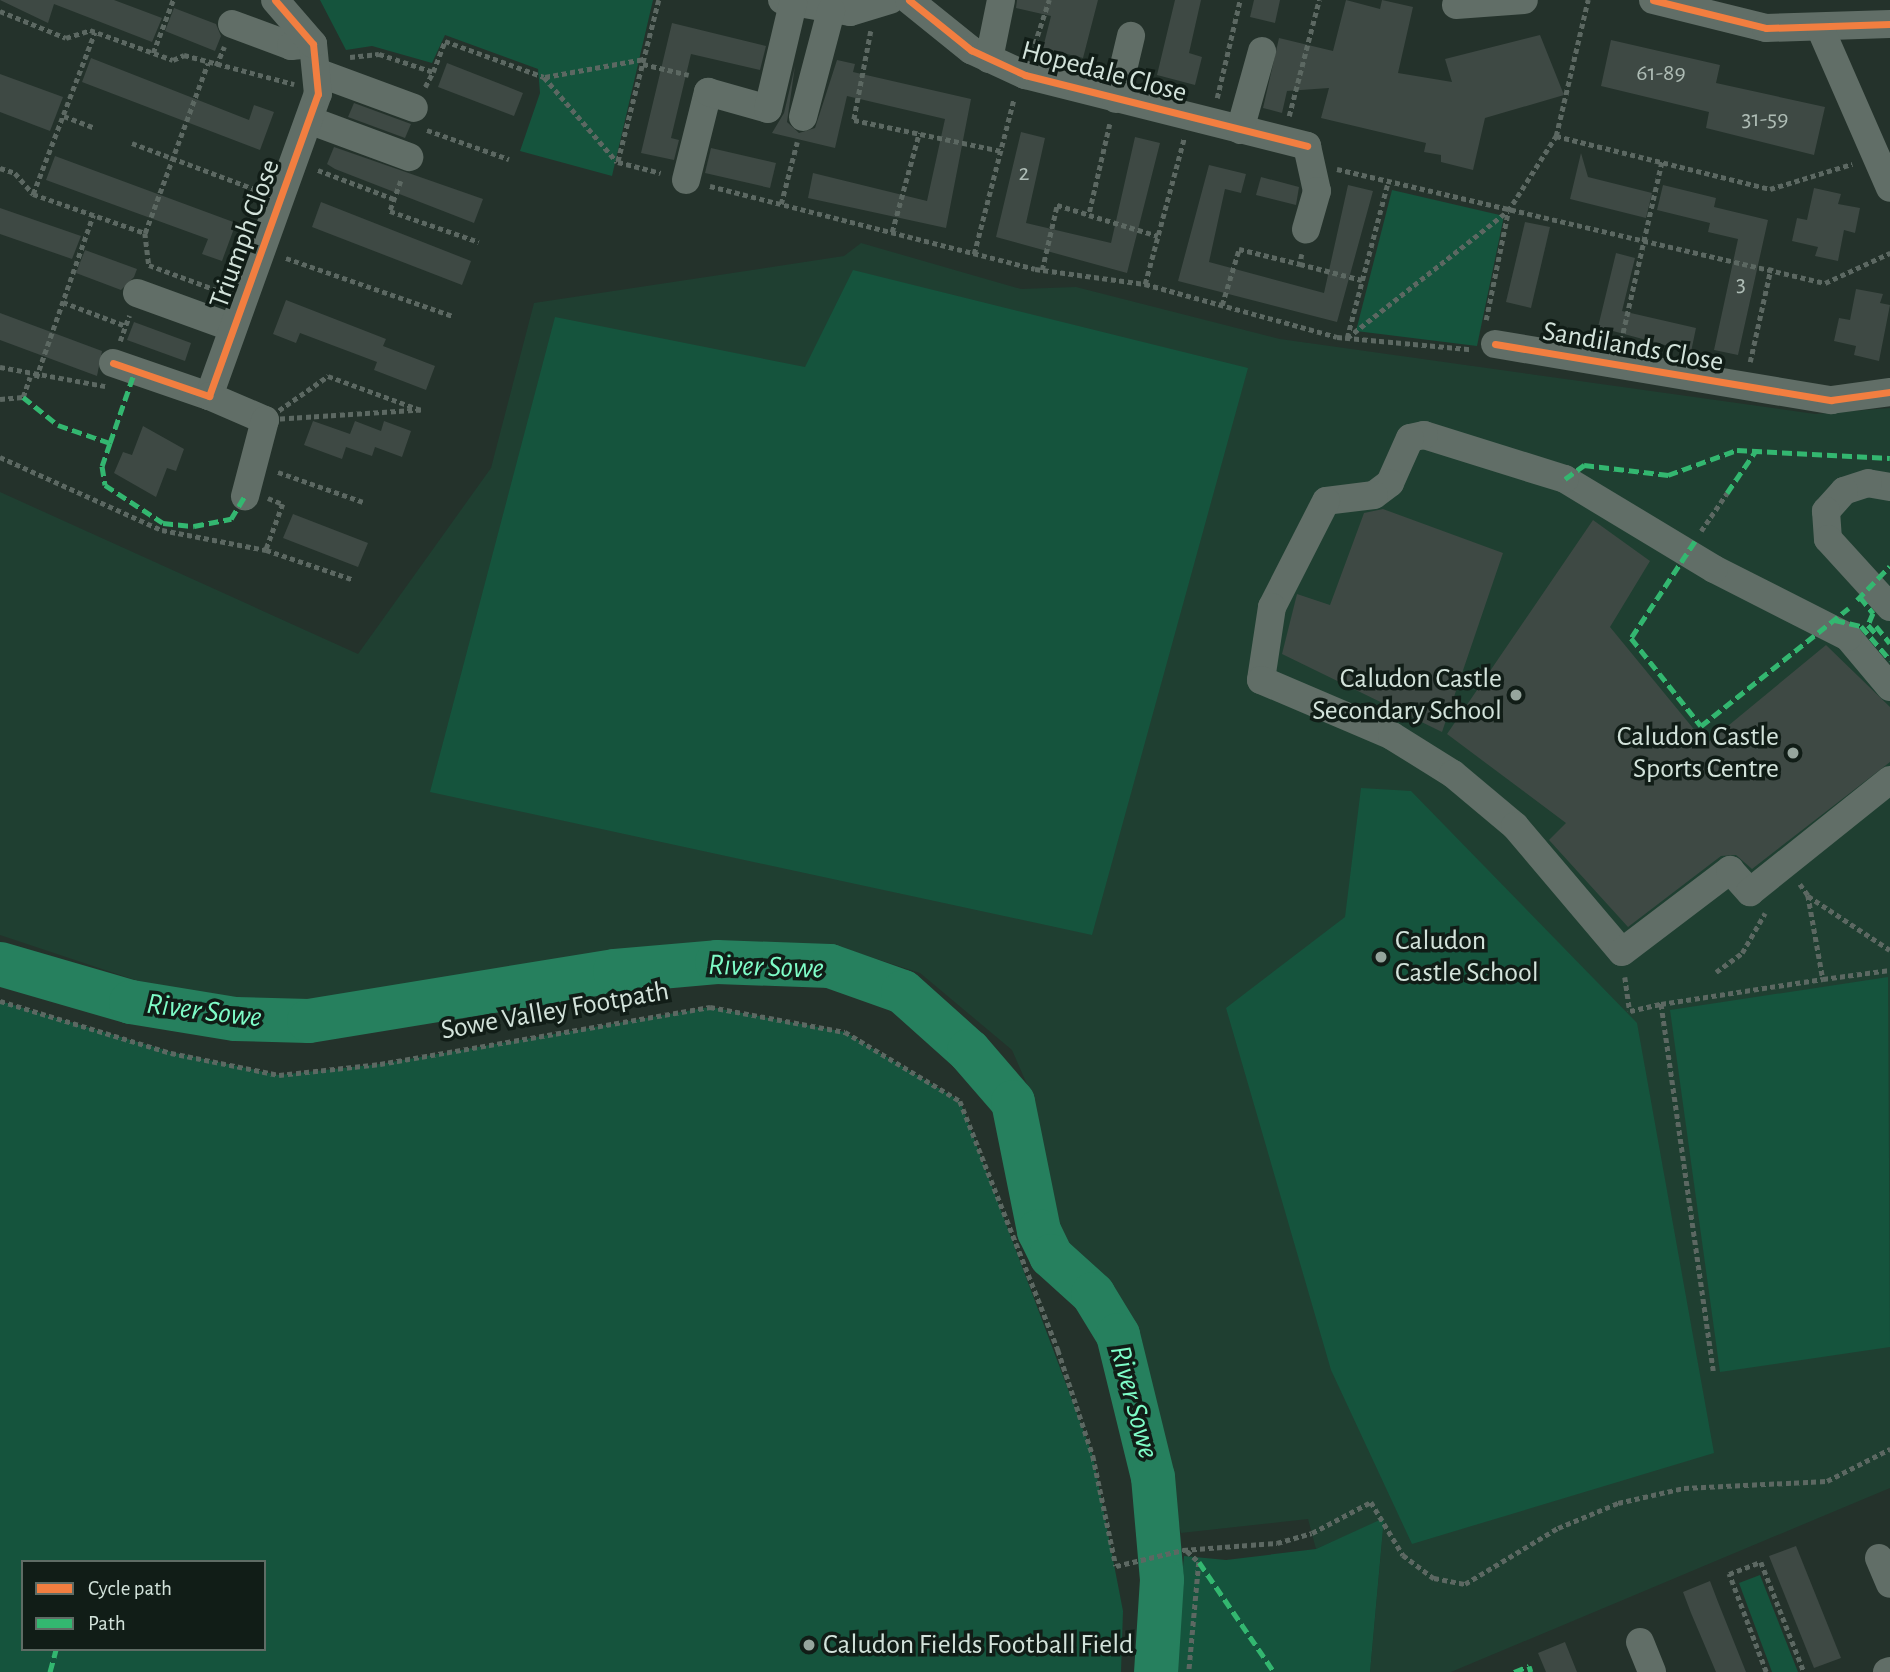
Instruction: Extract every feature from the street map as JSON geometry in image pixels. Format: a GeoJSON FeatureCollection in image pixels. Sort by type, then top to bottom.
{"type":"FeatureCollection","features":[{"type":"Feature","properties":{"kind":"street"},"geometry":{"type":"LineString","coordinates":[[275,0],[317,60]]}},
{"type":"Feature","properties":{"kind":"street","name":"Hopedale Close"},"geometry":{"type":"LineString","coordinates":[[909,0],[989,59],[1025,75],[1295,143]]}},
{"type":"Feature","properties":{"kind":"street"},"geometry":{"type":"LineString","coordinates":[[989,59],[1001,0]]}},
{"type":"Feature","properties":{"kind":"street"},"geometry":{"type":"LineString","coordinates":[[1456,5],[1524,0]]}},
{"type":"Feature","properties":{"kind":"street"},"geometry":{"type":"LineString","coordinates":[[1653,0],[1734,23],[1821,30],[1890,24]]}},
{"type":"Feature","properties":{"kind":"street"},"geometry":{"type":"LineString","coordinates":[[686,180],[708,92],[768,109],[788,1],[831,11],[883,3]]}},
{"type":"Feature","properties":{"kind":"street"},"geometry":{"type":"LineString","coordinates":[[803,117],[831,11]]}},
{"type":"Feature","properties":{"kind":"street"},"geometry":{"type":"LineString","coordinates":[[232,24],[291,46],[414,108]]}},
{"type":"Feature","properties":{"kind":"street"},"geometry":{"type":"LineString","coordinates":[[1821,30],[1890,188]]}},
{"type":"Feature","properties":{"kind":"street"},"geometry":{"type":"LineString","coordinates":[[1116,99],[1131,36]]}},
{"type":"Feature","properties":{"kind":"street"},"geometry":{"type":"LineString","coordinates":[[1240,130],[1262,51]]}},
{"type":"Feature","properties":{"kind":"street","name":"Triumph Close"},"geometry":{"type":"LineString","coordinates":[[209,396],[309,120],[317,60]]}},
{"type":"Feature","properties":{"kind":"street"},"geometry":{"type":"LineString","coordinates":[[309,120],[410,157]]}},
{"type":"Feature","properties":{"kind":"street"},"geometry":{"type":"LineString","coordinates":[[1295,143],[1317,191],[1306,229]]}},
{"type":"Feature","properties":{"kind":"street"},"geometry":{"type":"LineString","coordinates":[[137,293],[233,328]]}},
{"type":"Feature","properties":{"kind":"street","name":"Sandilands Close"},"geometry":{"type":"LineString","coordinates":[[1489,336],[1616,366],[1831,400],[1890,392]]}},
{"type":"Feature","properties":{"kind":"street"},"geometry":{"type":"LineString","coordinates":[[113,363],[209,396],[265,421],[250,484]]}},
{"type":"Feature","properties":{"kind":"street"},"geometry":{"type":"LineString","coordinates":[[1890,687],[1848,637],[1714,569],[1565,479],[1424,435],[1410,438],[1390,483],[1374,495],[1326,501],[1272,607],[1261,680],[1392,736],[1452,774],[1515,826],[1622,952],[1730,870],[1750,892],[1890,780]]}},
{"type":"Feature","properties":{"kind":"street"},"geometry":{"type":"LineString","coordinates":[[1890,487],[1868,483],[1844,491],[1826,510],[1828,539],[1890,607]]}},
{"type":"Feature","properties":{"kind":"street"},"geometry":{"type":"LineString","coordinates":[[1879,1558],[1890,1584]]}},
{"type":"Feature","properties":{"kind":"street"},"geometry":{"type":"LineString","coordinates":[[1640,1642],[1652,1672]]}},
{"type":"Feature","properties":{"kind":"path"},"geometry":{"type":"LineString","coordinates":[[153,53],[173,0]]}},
{"type":"Feature","properties":{"kind":"path"},"geometry":{"type":"LineString","coordinates":[[618,162],[659,0]]}},
{"type":"Feature","properties":{"kind":"path"},"geometry":{"type":"LineString","coordinates":[[974,254],[1001,151],[1049,0]]}},
{"type":"Feature","properties":{"kind":"path"},"geometry":{"type":"LineString","coordinates":[[1145,284],[1158,236],[1240,0]]}},
{"type":"Feature","properties":{"kind":"path"},"geometry":{"type":"LineString","coordinates":[[1319,0],[1295,143],[1322,165],[1642,242],[1771,267],[1825,283],[1890,253]]}},
{"type":"Feature","properties":{"kind":"path"},"geometry":{"type":"LineString","coordinates":[[1346,339],[1508,211],[1556,136],[1588,0]]}},
{"type":"Feature","properties":{"kind":"path"},"geometry":{"type":"LineString","coordinates":[[883,3],[853,120],[1001,151]]}},
{"type":"Feature","properties":{"kind":"path"},"geometry":{"type":"LineString","coordinates":[[0,11],[66,38],[95,32],[153,53],[208,63],[300,87],[317,60],[371,52],[433,72],[445,41],[544,77],[618,162],[1042,270],[1145,284],[1346,339],[1479,350],[1489,336],[1508,211]]}},
{"type":"Feature","properties":{"kind":"path"},"geometry":{"type":"LineString","coordinates":[[33,194],[95,32]]}},
{"type":"Feature","properties":{"kind":"path"},"geometry":{"type":"LineString","coordinates":[[544,77],[643,61],[711,80],[708,92]]}},
{"type":"Feature","properties":{"kind":"path"},"geometry":{"type":"LineString","coordinates":[[208,63],[175,160],[145,233],[149,265],[243,299]]}},
{"type":"Feature","properties":{"kind":"path"},"geometry":{"type":"LineString","coordinates":[[1089,215],[1116,99]]}},
{"type":"Feature","properties":{"kind":"path"},"geometry":{"type":"LineString","coordinates":[[64,116],[93,127]]}},
{"type":"Feature","properties":{"kind":"path"},"geometry":{"type":"LineString","coordinates":[[782,204],[803,117]]}},
{"type":"Feature","properties":{"kind":"path"},"geometry":{"type":"LineString","coordinates":[[479,242],[390,211],[421,127],[509,159]]}},
{"type":"Feature","properties":{"kind":"path"},"geometry":{"type":"LineString","coordinates":[[892,232],[919,133]]}},
{"type":"Feature","properties":{"kind":"path"},"geometry":{"type":"LineString","coordinates":[[1556,136],[1662,160],[1770,189],[1876,155]]}},
{"type":"Feature","properties":{"kind":"path"},"geometry":{"type":"LineString","coordinates":[[132,143],[280,199]]}},
{"type":"Feature","properties":{"kind":"path"},"geometry":{"type":"LineString","coordinates":[[1616,366],[1662,160]]}},
{"type":"Feature","properties":{"kind":"path"},"geometry":{"type":"LineString","coordinates":[[294,161],[394,200]]}},
{"type":"Feature","properties":{"kind":"path"},"geometry":{"type":"LineString","coordinates":[[0,168],[33,194],[145,233]]}},
{"type":"Feature","properties":{"kind":"path"},"geometry":{"type":"LineString","coordinates":[[1346,339],[1388,182]]}},
{"type":"Feature","properties":{"kind":"path"},"geometry":{"type":"LineString","coordinates":[[1042,270],[1057,205],[1158,236]]}},
{"type":"Feature","properties":{"kind":"path"},"geometry":{"type":"LineString","coordinates":[[0,399],[23,397],[63,302],[93,215]]}},
{"type":"Feature","properties":{"kind":"path"},"geometry":{"type":"LineString","coordinates":[[1300,264],[1306,229]]}},
{"type":"Feature","properties":{"kind":"path"},"geometry":{"type":"LineString","coordinates":[[1222,305],[1239,249],[1362,280]]}},
{"type":"Feature","properties":{"kind":"path"},"geometry":{"type":"LineString","coordinates":[[262,250],[453,316]]}},
{"type":"Feature","properties":{"kind":"path"},"geometry":{"type":"LineString","coordinates":[[1745,387],[1771,267]]}},
{"type":"Feature","properties":{"kind":"path"},"geometry":{"type":"LineString","coordinates":[[63,302],[126,326]]}},
{"type":"Feature","properties":{"kind":"path"},"geometry":{"type":"LineString","coordinates":[[0,367],[33,377],[103,390],[113,363]]}},
{"type":"Feature","properties":{"kind":"path"},"geometry":{"type":"LineString","coordinates":[[328,376],[421,410],[304,418],[265,421],[328,376]]}},
{"type":"Feature","properties":{"kind":"path"},"geometry":{"type":"LineString","coordinates":[[0,457],[162,530],[266,550],[354,580]]}},
{"type":"Feature","properties":{"kind":"path"},"geometry":{"type":"LineString","coordinates":[[250,484],[363,502]]}},
{"type":"Feature","properties":{"kind":"path"},"geometry":{"type":"LineString","coordinates":[[250,484],[283,504],[266,550]]}},
{"type":"Feature","properties":{"kind":"path"},"geometry":{"type":"LineString","coordinates":[[1695,541],[1727,493]]}},
{"type":"Feature","properties":{"kind":"path"},"geometry":{"type":"LineString","coordinates":[[1717,972],[1757,933],[1765,914],[1774,872],[1890,950]]}},
{"type":"Feature","properties":{"kind":"path"},"geometry":{"type":"LineString","coordinates":[[1808,895],[1823,979]]}},
{"type":"Feature","properties":{"kind":"path"},"geometry":{"type":"LineString","coordinates":[[1622,952],[1630,1011],[1890,970]]}},
{"type":"Feature","properties":{"kind":"path"},"geometry":{"type":"LineString","coordinates":[[1661,1004],[1713,1370]]}},
{"type":"Feature","properties":{"kind":"path"},"geometry":{"type":"LineString","coordinates":[[1183,1549],[1199,1562],[1189,1672]]}},
{"type":"Feature","properties":{"kind":"path"},"geometry":{"type":"LineString","coordinates":[[1766,1672],[1730,1574],[1761,1562],[1804,1672]]}},
{"type":"Feature","properties":{"kind":"shaded area"},"geometry":{"type":"Polygon","coordinates":[[[320,0],[653,0],[612,176],[520,151],[540,93],[538,69],[445,35],[432,63],[372,46],[346,50],[320,0]]]}},
{"type":"Feature","properties":{"kind":"shaded area"},"geometry":{"type":"Polygon","coordinates":[[[1392,190],[1504,216],[1477,346],[1356,331],[1392,190]]]}},
{"type":"Feature","properties":{"kind":"shaded area","name":"Caludon Castle School"},"geometry":{"type":"Polygon","coordinates":[[[861,243],[1021,289],[1076,287],[1280,339],[1815,414],[1890,408],[1890,1488],[1451,1672],[1370,1672],[1384,1519],[1316,1549],[1308,1519],[1181,1533],[1137,1333],[1063,1244],[1029,1089],[1012,1050],[920,973],[836,946],[725,941],[290,1003],[162,989],[0,935],[0,492],[358,654],[491,468],[534,303],[844,256],[861,243]]]}},
{"type":"Feature","properties":{"kind":"shaded area"},"geometry":{"type":"Polygon","coordinates":[[[853,270],[1248,368],[1092,935],[430,792],[555,317],[805,367],[853,270]]]}},
{"type":"Feature","properties":{"kind":"shaded area"},"geometry":{"type":"Polygon","coordinates":[[[1361,788],[1411,791],[1637,1023],[1714,1453],[1412,1544],[1331,1370],[1226,1008],[1345,917],[1361,788]]]}},
{"type":"Feature","properties":{"kind":"shaded area"},"geometry":{"type":"Polygon","coordinates":[[[1888,977],[1890,1347],[1720,1372],[1670,1010],[1888,977]]]}},
{"type":"Feature","properties":{"kind":"shaded area"},"geometry":{"type":"Polygon","coordinates":[[[0,1001],[171,1052],[279,1075],[380,1064],[710,1007],[845,1032],[960,1101],[1093,1456],[1123,1611],[1121,1672],[0,1672],[0,1001]]]}},
{"type":"Feature","properties":{"kind":"shaded area"},"geometry":{"type":"Polygon","coordinates":[[[1384,1518],[1370,1672],[1173,1672],[1184,1556],[1226,1560],[1316,1549],[1384,1518]]]}},
{"type":"Feature","properties":{"kind":"shaded area"},"geometry":{"type":"Polygon","coordinates":[[[1760,1575],[1798,1672],[1772,1672],[1739,1583],[1760,1575]]]}},
{"type":"Feature","properties":{"kind":"building"},"geometry":{"type":"Polygon","coordinates":[[[0,0],[114,0],[162,18],[152,42],[54,4],[48,23],[0,0]]]}},
{"type":"Feature","properties":{"kind":"building"},"geometry":{"type":"Polygon","coordinates":[[[1017,0],[1098,0],[1083,58],[1043,48],[1051,16],[1016,8],[1017,0]]]}},
{"type":"Feature","properties":{"kind":"building"},"geometry":{"type":"Polygon","coordinates":[[[1175,0],[1201,0],[1189,53],[1202,57],[1195,85],[1157,75],[1175,0]]]}},
{"type":"Feature","properties":{"kind":"building"},"geometry":{"type":"Polygon","coordinates":[[[1254,0],[1280,0],[1275,23],[1250,17],[1254,0]]]}},
{"type":"Feature","properties":{"kind":"building"},"geometry":{"type":"Polygon","coordinates":[[[1346,0],[1380,9],[1382,0],[1413,7],[1398,73],[1452,82],[1445,59],[1540,35],[1564,95],[1485,118],[1473,170],[1441,162],[1441,155],[1424,152],[1426,143],[1321,118],[1329,88],[1287,91],[1282,113],[1263,108],[1279,38],[1333,51],[1346,0]]]}},
{"type":"Feature","properties":{"kind":"building"},"geometry":{"type":"Polygon","coordinates":[[[174,8],[216,24],[221,36],[215,51],[165,31],[174,8]]]}},
{"type":"Feature","properties":{"kind":"building"},"geometry":{"type":"Polygon","coordinates":[[[672,23],[766,46],[760,70],[691,54],[671,138],[679,140],[674,160],[641,153],[672,23]]]}},
{"type":"Feature","properties":{"kind":"building"},"geometry":{"type":"Polygon","coordinates":[[[1611,40],[1720,65],[1716,83],[1825,107],[1814,155],[1706,128],[1709,112],[1601,86],[1611,40]]]}},
{"type":"Feature","properties":{"kind":"building"},"geometry":{"type":"Polygon","coordinates":[[[91,58],[249,120],[254,105],[274,112],[260,150],[82,82],[91,58]]]}},
{"type":"Feature","properties":{"kind":"building"},"geometry":{"type":"Polygon","coordinates":[[[837,60],[855,64],[853,72],[971,99],[946,228],[808,198],[813,173],[927,201],[945,119],[847,96],[835,148],[772,133],[784,113],[795,66],[787,122],[799,133],[815,128],[837,60]]]}},
{"type":"Feature","properties":{"kind":"building"},"geometry":{"type":"Polygon","coordinates":[[[447,63],[523,93],[514,116],[438,87],[447,63]]]}},
{"type":"Feature","properties":{"kind":"building"},"geometry":{"type":"Polygon","coordinates":[[[0,74],[63,97],[50,131],[0,112],[0,74]]]}},
{"type":"Feature","properties":{"kind":"building"},"geometry":{"type":"Polygon","coordinates":[[[354,103],[411,124],[405,138],[348,117],[354,103]]]}},
{"type":"Feature","properties":{"kind":"building"},"geometry":{"type":"Polygon","coordinates":[[[1021,132],[1045,138],[1026,223],[1111,243],[1135,137],[1160,143],[1127,273],[996,237],[1021,132]]]}},
{"type":"Feature","properties":{"kind":"building"},"geometry":{"type":"Polygon","coordinates":[[[334,147],[483,199],[474,223],[335,169],[327,164],[334,147]]]}},
{"type":"Feature","properties":{"kind":"building"},"geometry":{"type":"Polygon","coordinates":[[[711,148],[776,163],[770,188],[705,173],[711,148]]]}},
{"type":"Feature","properties":{"kind":"building"},"geometry":{"type":"Polygon","coordinates":[[[1581,153],[1588,177],[1652,193],[1646,218],[1570,199],[1581,153]]]}},
{"type":"Feature","properties":{"kind":"building"},"geometry":{"type":"Polygon","coordinates":[[[55,156],[236,223],[222,261],[202,254],[208,239],[46,180],[55,156]]]}},
{"type":"Feature","properties":{"kind":"building"},"geometry":{"type":"Polygon","coordinates":[[[1209,165],[1246,174],[1241,193],[1225,189],[1209,262],[1324,293],[1348,185],[1373,191],[1337,322],[1178,281],[1209,165]]]}},
{"type":"Feature","properties":{"kind":"building"},"geometry":{"type":"Polygon","coordinates":[[[1261,177],[1299,187],[1296,205],[1256,195],[1261,177]]]}},
{"type":"Feature","properties":{"kind":"building"},"geometry":{"type":"Polygon","coordinates":[[[1663,185],[1716,198],[1714,207],[1768,220],[1738,355],[1714,350],[1738,239],[1708,232],[1710,223],[1657,210],[1663,185]]]}},
{"type":"Feature","properties":{"kind":"building"},"geometry":{"type":"Polygon","coordinates":[[[1814,188],[1841,194],[1838,204],[1860,208],[1855,233],[1844,230],[1838,261],[1815,256],[1818,247],[1792,241],[1797,218],[1807,220],[1814,188]]]}},
{"type":"Feature","properties":{"kind":"building"},"geometry":{"type":"Polygon","coordinates":[[[321,202],[471,261],[462,285],[312,227],[321,202]]]}},
{"type":"Feature","properties":{"kind":"building"},"geometry":{"type":"Polygon","coordinates":[[[0,208],[81,236],[72,259],[0,234],[0,208]]]}},
{"type":"Feature","properties":{"kind":"building"},"geometry":{"type":"Polygon","coordinates":[[[1525,222],[1550,227],[1531,308],[1506,302],[1525,222]]]}},
{"type":"Feature","properties":{"kind":"building"},"geometry":{"type":"Polygon","coordinates":[[[85,250],[137,269],[134,277],[121,290],[76,273],[85,250]]]}},
{"type":"Feature","properties":{"kind":"building"},"geometry":{"type":"Polygon","coordinates":[[[1616,253],[1635,258],[1622,311],[1696,328],[1691,352],[1598,327],[1616,253]]]}},
{"type":"Feature","properties":{"kind":"building"},"geometry":{"type":"Polygon","coordinates":[[[1856,289],[1883,294],[1880,303],[1890,305],[1879,361],[1854,355],[1856,346],[1834,341],[1839,318],[1850,320],[1856,289]]]}},
{"type":"Feature","properties":{"kind":"building"},"geometry":{"type":"Polygon","coordinates":[[[286,300],[386,339],[383,346],[435,366],[426,390],[374,370],[377,362],[300,333],[296,343],[273,334],[286,300]]]}},
{"type":"Feature","properties":{"kind":"building"},"geometry":{"type":"Polygon","coordinates":[[[0,313],[102,351],[97,376],[0,340],[0,313]]]}},
{"type":"Feature","properties":{"kind":"building"},"geometry":{"type":"Polygon","coordinates":[[[134,322],[191,343],[185,361],[127,340],[134,322]]]}},
{"type":"Feature","properties":{"kind":"building"},"geometry":{"type":"Polygon","coordinates":[[[313,421],[350,434],[355,421],[381,431],[384,421],[411,431],[402,457],[375,447],[372,456],[346,447],[342,459],[304,445],[313,421]]]}},
{"type":"Feature","properties":{"kind":"building"},"geometry":{"type":"Polygon","coordinates":[[[143,426],[184,449],[176,471],[167,468],[156,497],[114,473],[123,452],[132,455],[143,426]]]}},
{"type":"Feature","properties":{"kind":"building"},"geometry":{"type":"Polygon","coordinates":[[[1383,509],[1503,553],[1442,732],[1282,654],[1297,594],[1330,605],[1364,513],[1383,509]]]}},
{"type":"Feature","properties":{"kind":"building"},"geometry":{"type":"Polygon","coordinates":[[[293,514],[368,543],[358,567],[283,538],[293,514]]]}},
{"type":"Feature","properties":{"kind":"building","name":"Caludon Castle Secondary School"},"geometry":{"type":"Polygon","coordinates":[[[1593,520],[1650,561],[1610,627],[1706,744],[1826,645],[1890,707],[1890,762],[1752,869],[1736,855],[1721,856],[1628,927],[1549,840],[1566,823],[1447,734],[1593,520]]]}},
{"type":"Feature","properties":{"kind":"building"},"geometry":{"type":"Polygon","coordinates":[[[1796,1546],[1841,1658],[1814,1668],[1769,1556],[1796,1546]]]}},
{"type":"Feature","properties":{"kind":"building"},"geometry":{"type":"Polygon","coordinates":[[[1710,1581],[1746,1672],[1716,1672],[1691,1613],[1683,1592],[1710,1581]]]}},
{"type":"Feature","properties":{"kind":"building"},"geometry":{"type":"Polygon","coordinates":[[[1565,1642],[1577,1672],[1546,1672],[1538,1653],[1565,1642]]]}},
{"type":"Feature","properties":{"kind":"waterway","name":"River Sowe"},"geometry":{"type":"LineString","coordinates":[[0,964],[131,1002],[235,1019],[309,1021],[615,971],[717,962],[830,966],[903,992],[969,1051],[1013,1102],[1039,1231],[1051,1256],[1093,1294],[1118,1335],[1153,1477],[1162,1580],[1156,1672]]}},
{"type":"Feature","properties":{"kind":"marked path"},"geometry":{"type":"LineString","coordinates":[[110,443],[135,371]]}},
{"type":"Feature","properties":{"kind":"marked path"},"geometry":{"type":"LineString","coordinates":[[23,397],[58,425],[110,443],[102,466],[105,485],[163,523],[194,526],[231,519],[245,496]]}},
{"type":"Feature","properties":{"kind":"marked path"},"geometry":{"type":"LineString","coordinates":[[1565,479],[1584,465],[1668,475],[1737,450],[1890,458]]}},
{"type":"Feature","properties":{"kind":"marked path"},"geometry":{"type":"LineString","coordinates":[[1727,493],[1755,452]]}},
{"type":"Feature","properties":{"kind":"marked path"},"geometry":{"type":"LineString","coordinates":[[1695,541],[1631,638],[1701,726],[1849,608]]}},
{"type":"Feature","properties":{"kind":"marked path"},"geometry":{"type":"LineString","coordinates":[[1857,600],[1890,566]]}},
{"type":"Feature","properties":{"kind":"marked path"},"geometry":{"type":"LineString","coordinates":[[1860,597],[1873,613],[1868,625],[1876,634]]}},
{"type":"Feature","properties":{"kind":"marked path"},"geometry":{"type":"LineString","coordinates":[[1835,620],[1861,626],[1890,660]]}},
{"type":"Feature","properties":{"kind":"marked path"},"geometry":{"type":"LineString","coordinates":[[1876,626],[1890,643]]}},
{"type":"Feature","properties":{"kind":"marked path"},"geometry":{"type":"LineString","coordinates":[[1199,1562],[1274,1672]]}},
{"type":"Feature","properties":{"kind":"marked path"},"geometry":{"type":"LineString","coordinates":[[50,1672],[55,1651]]}},
{"type":"Feature","properties":{"kind":"marked path"},"geometry":{"type":"LineString","coordinates":[[1514,1672],[1529,1666],[1531,1672]]}},
{"type":"Feature","properties":{"kind":"cycle path"},"geometry":{"type":"LineString","coordinates":[[113,363],[209,396],[318,94],[313,44],[275,0]]}},
{"type":"Feature","properties":{"kind":"cycle path"},"geometry":{"type":"LineString","coordinates":[[909,0],[971,50],[1025,75],[1307,146]]}},
{"type":"Feature","properties":{"kind":"cycle path"},"geometry":{"type":"LineString","coordinates":[[1653,0],[1766,28],[1890,24]]}},
{"type":"Feature","properties":{"kind":"cycle path"},"geometry":{"type":"LineString","coordinates":[[1495,344],[1831,400],[1890,392]]}},
{"type":"Feature","properties":{"kind":"place","name":"Caludon Castle Secondary School"},"geometry":{"type":"Point","coordinates":[1516,695]}},
{"type":"Feature","properties":{"kind":"place","name":"Caludon Castle Sports Centre"},"geometry":{"type":"Point","coordinates":[1793,753]}},
{"type":"Feature","properties":{"kind":"place","name":"Caludon Castle School"},"geometry":{"type":"Point","coordinates":[1381,957]}},
{"type":"Feature","properties":{"kind":"place","name":"Caludon Fields Football Field"},"geometry":{"type":"Point","coordinates":[809,1645]}}]}
